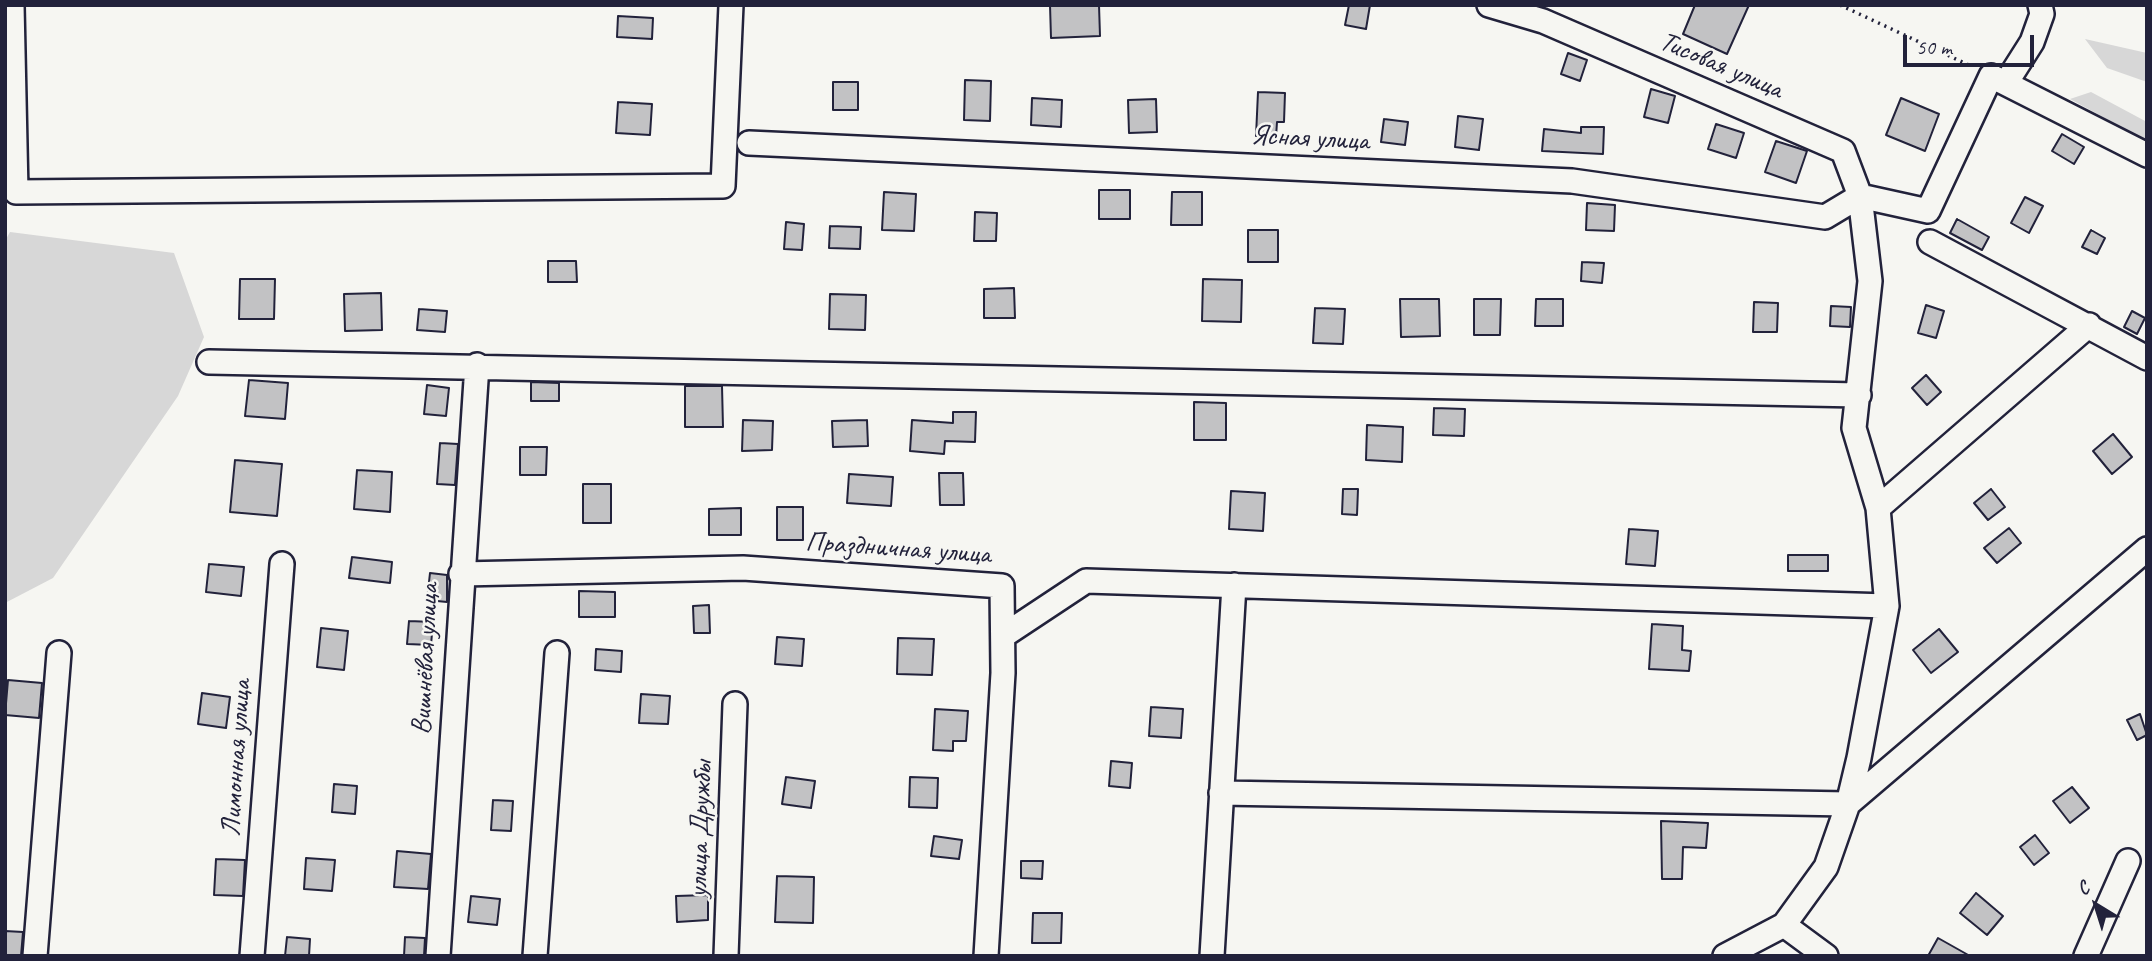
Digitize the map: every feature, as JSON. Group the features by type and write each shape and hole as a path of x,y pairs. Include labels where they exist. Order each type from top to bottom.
{"street":[{"path":"12,5 16,192 30,192 723,186 731,5"},
{"name":"Тисовая улица","path":"1489,5 1544,21 1843,151 1860,196 1870,281 1854,428 1878,508 1887,606 1848,803 1826,867 1784,925"},
{"path":"1860,196 1928,211 1999,80 2032,41 2042,14 2040,5"},
{"path":"1999,80 2147,155"},
{"name":"Ясная улица","path":"749,143 1572,181 1825,218 1860,196"},
{"path":"1930,242 2147,358"},
{"path":"1878,508 2089,325"},
{"path":"209,362 477,365 1859,395"},
{"name":"Вишнёвая улица","path":"438,956 461,573 477,365"},
{"path":"1222,793 1848,803 2147,549"},
{"name":"Лимонная улица","path":"252,956 282,564"},
{"name":"Праздничная улица","path":"461,573 743,568 1002,586 1003,636 986,956"},
{"path":"1003,636 1087,581 1887,606"},
{"path":"1212,956 1234,585"},
{"path":"35,956 59,653"},
{"path":"535,956 557,653"},
{"name":"улица Дружбы","path":"726,956 735,704"},
{"path":"2086,956 2128,861"},
{"path":"1725,956 1784,925 1826,956"}],"path":[{"path":"1840,5 1999,80"}],"shaded area":[{"path":"2085,39 2147,53 2147,82 2107,68"},
{"path":"2091,92 2147,122 2147,141 2070,99"},
{"path":"10,232 174,253 204,337 178,396 53,578 5,603 5,241"}],"building":[{"path":"1050,5 1099,5 1100,36 1051,38"},
{"path":"1349,5 1370,5 1366,29 1345,25"},
{"path":"1695,5 1749,5 1727,54 1683,34"},
{"path":"618,16 653,18 652,39 617,37"},
{"path":"1568,53 1587,60 1580,81 1561,74"},
{"path":"965,80 991,81 990,121 964,120"},
{"path":"833,82 858,82 858,110 833,110"},
{"path":"1651,89 1675,96 1668,123 1644,117"},
{"path":"1258,92 1285,93 1284,122 1277,122 1276,137 1256,136"},
{"path":"1032,98 1062,100 1061,127 1031,125"},
{"path":"1901,98 1939,114 1925,151 1886,135"},
{"path":"1156,99 1157,132 1129,133 1128,100"},
{"path":"618,102 652,104 650,135 616,133"},
{"path":"1458,116 1483,119 1479,150 1455,147"},
{"path":"1384,119 1408,122 1405,145 1381,142"},
{"path":"1716,124 1744,133 1736,158 1708,149"},
{"path":"1581,127 1604,127 1603,154 1542,151 1544,129 1581,133"},
{"path":"2062,134 2084,147 2074,164 2052,151"},
{"path":"1776,141 1807,151 1796,183 1765,172"},
{"path":"1099,190 1130,190 1130,219 1099,219"},
{"path":"884,192 916,194 914,231 882,230"},
{"path":"1172,192 1202,192 1202,225 1171,225"},
{"path":"2025,197 2043,206 2029,233 2011,223"},
{"path":"1587,203 1615,205 1614,231 1586,230"},
{"path":"975,212 997,213 996,241 974,241"},
{"path":"1957,219 1989,237 1982,250 1950,233"},
{"path":"786,222 804,224 802,250 784,249"},
{"path":"830,226 861,227 860,249 829,248"},
{"path":"1248,230 1278,230 1278,262 1248,262"},
{"path":"2091,230 2105,238 2097,254 2082,247"},
{"path":"548,261 576,261 577,282 548,282"},
{"path":"1582,262 1604,263 1602,283 1581,281"},
{"path":"240,279 275,279 274,319 239,319"},
{"path":"1203,279 1242,280 1241,322 1202,321"},
{"path":"1014,288 1015,318 984,318 984,289"},
{"path":"381,293 382,330 345,331 344,294"},
{"path":"830,294 866,295 865,330 829,329"},
{"path":"1400,299 1439,299 1440,336 1401,337"},
{"path":"1474,299 1501,299 1500,335 1474,335"},
{"path":"1536,299 1563,299 1563,326 1535,326"},
{"path":"1754,302 1778,303 1777,332 1753,332"},
{"path":"1926,305 1944,311 1936,338 1918,333"},
{"path":"1831,306 1851,307 1850,327 1830,326"},
{"path":"1315,308 1345,309 1343,344 1313,343"},
{"path":"419,309 447,311 445,332 417,330"},
{"path":"2132,311 2145,318 2137,334 2124,327"},
{"path":"1926,375 1941,392 1927,405 1912,388"},
{"path":"249,380 288,383 285,419 245,416"},
{"path":"531,382 559,383 559,401 531,401"},
{"path":"427,385 449,388 446,416 424,414"},
{"path":"685,386 722,386 723,427 685,427"},
{"path":"1194,402 1226,403 1226,440 1194,440"},
{"path":"1434,408 1465,409 1464,436 1433,435"},
{"path":"953,412 976,412 975,442 945,441 944,454 910,451 912,420 953,423"},
{"path":"743,420 773,421 772,450 742,451"},
{"path":"867,420 868,446 833,447 832,421"},
{"path":"1367,425 1403,427 1402,462 1366,460"},
{"path":"2113,434 2132,457 2112,474 2093,451"},
{"path":"440,443 458,444 455,485 437,484"},
{"path":"520,447 547,447 546,475 520,475"},
{"path":"235,460 282,464 277,516 230,512"},
{"path":"357,470 392,472 390,512 354,509"},
{"path":"939,473 963,473 964,505 940,505"},
{"path":"849,474 893,477 891,506 847,503"},
{"path":"583,484 611,484 611,523 583,523"},
{"path":"1343,489 1358,489 1357,515 1342,514"},
{"path":"1991,489 2005,507 1988,520 1974,503"},
{"path":"1231,491 1265,493 1263,531 1229,529"},
{"path":"777,507 803,507 803,540 777,540"},
{"path":"741,508 741,535 709,535 709,509"},
{"path":"2009,528 2021,543 1997,563 1984,548"},
{"path":"1629,529 1658,531 1655,566 1626,564"},
{"path":"1788,555 1828,555 1828,571 1788,571"},
{"path":"352,557 392,562 390,583 349,578"},
{"path":"209,564 244,567 241,596 206,592"},
{"path":"430,573 447,575 447,602 427,600"},
{"path":"579,591 615,592 615,617 579,617"},
{"path":"709,605 710,633 694,633 693,606"},
{"path":"409,621 433,622 431,645 407,644"},
{"path":"1652,624 1683,626 1682,650 1691,651 1689,671 1649,669"},
{"path":"321,628 348,631 344,670 317,667"},
{"path":"1939,629 1958,652 1931,673 1913,650"},
{"path":"777,637 804,639 802,666 775,664"},
{"path":"898,638 934,639 932,675 897,674"},
{"path":"596,649 622,651 621,672 595,670"},
{"path":"8,680 42,683 39,718 5,715"},
{"path":"202,693 230,697 226,728 198,724"},
{"path":"641,694 670,696 668,724 639,723"},
{"path":"1151,707 1183,709 1181,738 1149,736"},
{"path":"935,709 968,711 966,741 953,741 953,751 933,750"},
{"path":"2140,714 2147,735 2137,740 2127,720"},
{"path":"1111,761 1132,763 1130,788 1109,786"},
{"path":"786,777 815,781 811,808 782,804"},
{"path":"910,777 938,778 937,808 909,807"},
{"path":"334,784 357,786 355,814 332,812"},
{"path":"2072,787 2089,808 2070,823 2053,801"},
{"path":"493,800 513,801 511,831 491,830"},
{"path":"1661,821 1708,823 1706,848 1683,847 1682,879 1662,879"},
{"path":"2035,835 2049,853 2034,865 2020,847"},
{"path":"934,836 962,840 959,859 931,856"},
{"path":"397,851 431,854 428,889 394,887"},
{"path":"306,858 335,860 332,891 304,889"},
{"path":"216,859 245,860 243,896 214,895"},
{"path":"1021,861 1043,861 1042,879 1021,878"},
{"path":"777,876 814,877 813,923 775,922"},
{"path":"1976,893 2003,916 1987,935 1960,913"},
{"path":"708,895 708,920 677,922 676,896"},
{"path":"471,896 500,899 497,925 468,922"},
{"path":"1033,913 1062,913 1061,943 1032,943"},
{"path":"5,931 23,932 21,956 5,956"},
{"path":"287,937 310,939 309,956 285,956"},
{"path":"405,937 425,938 424,956 404,956"},
{"path":"1938,938 1970,956 1928,956"}]}
